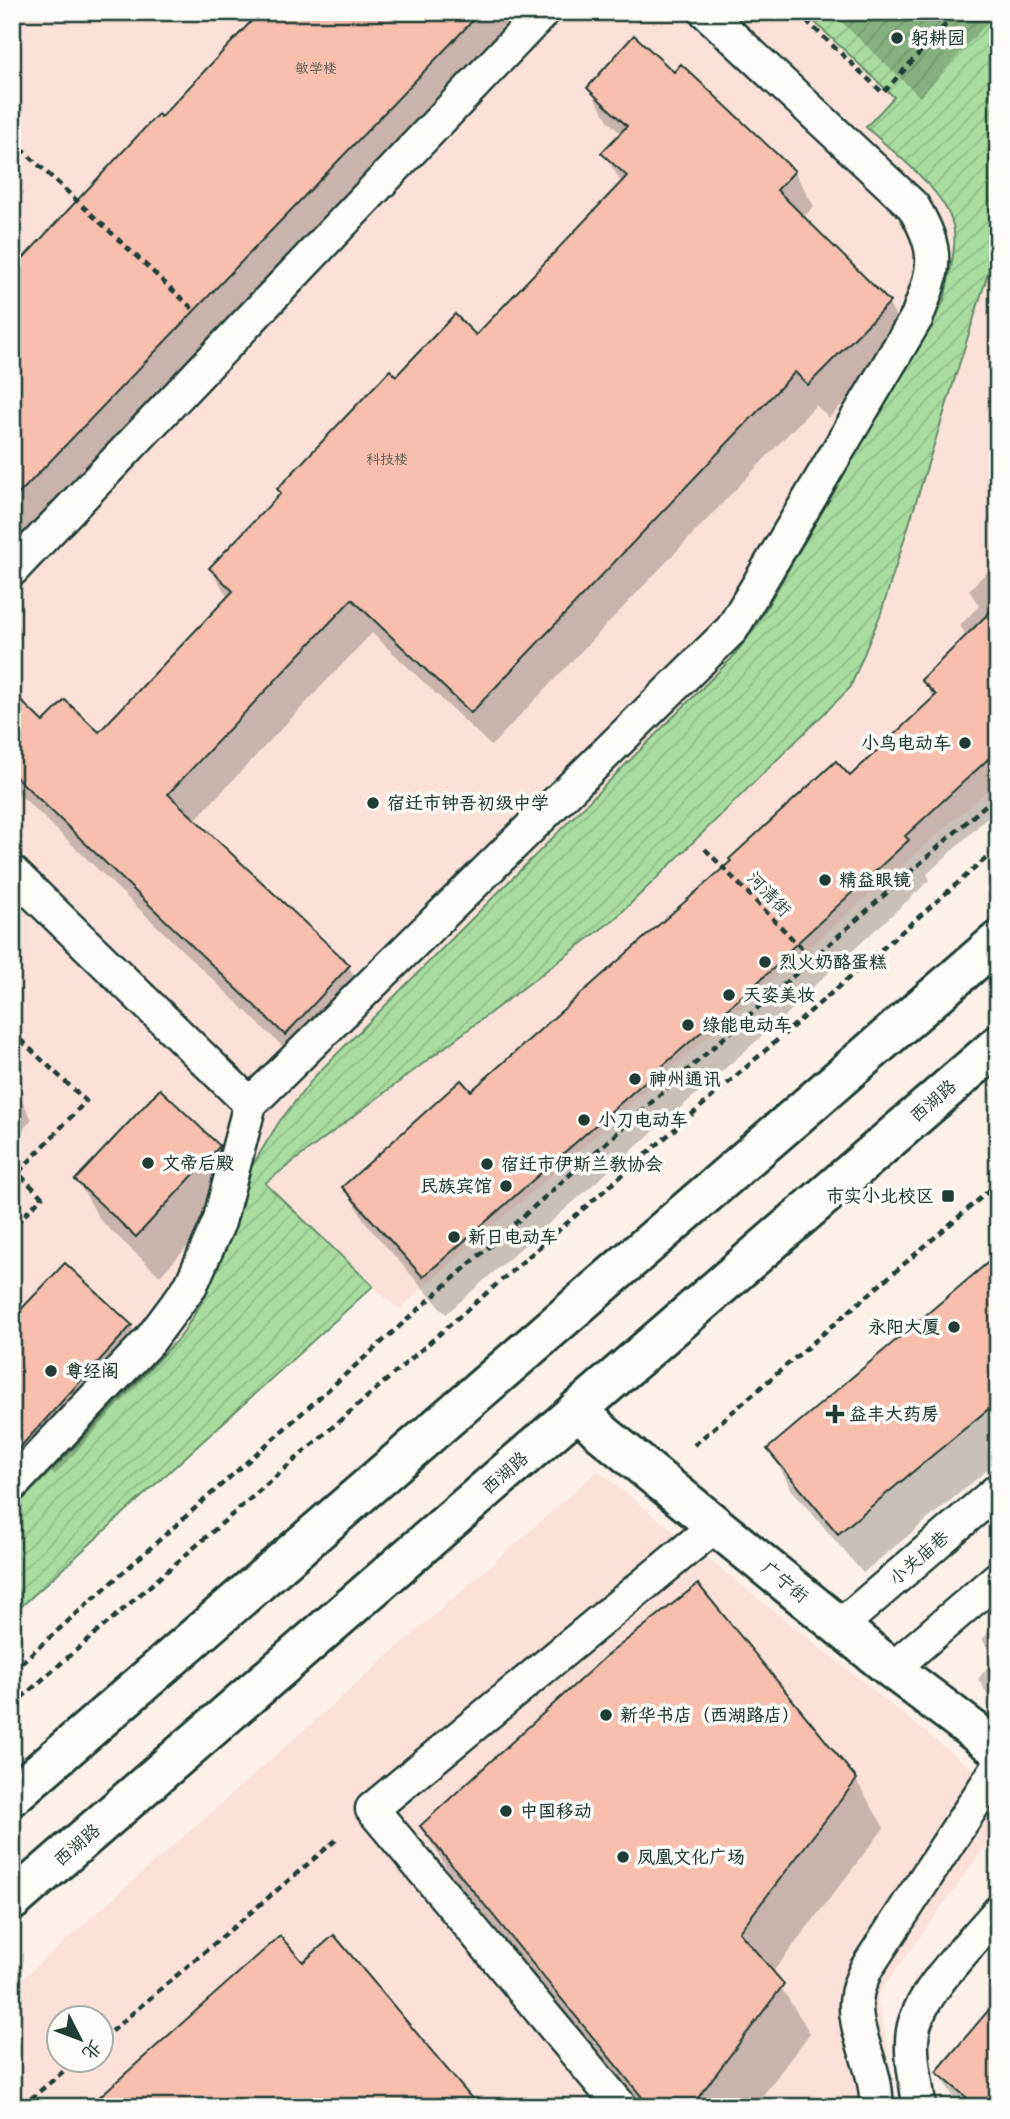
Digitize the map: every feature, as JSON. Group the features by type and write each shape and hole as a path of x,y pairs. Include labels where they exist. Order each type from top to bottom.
{"main road":[{"path":"16,1787 998,941"},
{"name":"西湖路","path":"12,1901 998,1045"},
{"name":"广宁街","path":"578,1409 715,1526 892,1669 998,1749"}],"lane":[{"path":"12,570 543,12"},
{"path":"12,1485 150,1340 191,1285 219,1222 250,1104 732,629 917,317 934,273 932,244 913,206 706,12"},
{"path":"12,872 250,1104"},
{"name":"小关庙巷","path":"840,1626 998,1490"},
{"path":"621,2107 372,1809 715,1526"},
{"path":"892,1669 998,1578"},
{"path":"876,2107 877,2093 858,2018 856,1996 866,1969 998,1767"},
{"path":"919,2107 913,2067 913,2029 929,1996 998,1912"}],"path":[{"path":"797,12 883,93 957,12"},
{"path":"12,140 228,342"},
{"path":"12,1671 998,794"},
{"path":"12,1706 998,848"},
{"name":"河清街","path":"705,849 812,959"},
{"path":"12,1031 86,1101 18,1173 42,1197 12,1228"},
{"path":"656,1477 998,1183"},
{"path":"116,2027 372,1809"},
{"path":"21,2107 60,2074"}],"shaded area":[{"name":"宿迁市钟吾初级中学","path":"12,12 998,12 998,781 399,1309 373,1287 12,1615"},
{"path":"598,1471 998,1790 998,1829 877,1996 898,2107 12,2107 12,1988"}],"green space":[{"path":"804,12 998,12 998,256 988,273 881,613 850,688 617,917 265,1183 373,1286 12,1615 12,1511 181,1336 203,1300 249,1171 279,1122 316,1075 731,659 753,631 944,301 954,243 953,225 947,211 928,184 866,127 894,97"}],"building":[{"path":"260,12 481,12 12,501 12,270 158,114 161,117"},
{"path":"634,35 674,72 681,64 795,171 777,190 890,302 808,385 795,372 471,713 352,599 168,794 350,965 285,1035 12,773 12,692 43,722 65,700 99,732 233,591 209,568 281,493 277,489 390,370 396,376 455,314 476,335 627,176 601,153 627,126 587,88"},
{"path":"998,604 998,750 905,836 909,840 781,958 783,960 423,1277 342,1187 461,1080 471,1091 731,861 729,859 836,761 850,776 936,695 921,680"},
{"name":"文帝后殿","path":"160,1089 220,1146 136,1237 75,1180"},
{"name":"永阳大厦","path":"998,1254 998,1401 838,1534 767,1449"},
{"name":"尊经阁","path":"65,1263 132,1325 12,1456 12,1319"},
{"path":"698,1584 857,1779 739,1932 784,1984 691,2107 650,2107 420,1826 605,1657"},
{"path":"334,1935 479,2107 88,2107 280,1936 303,1962"},
{"path":"998,1999 998,2107 978,2107 936,2072"}],"place":[{"name":"躬耕园","path":"897,38"},
{"name":"小鸟电动车","path":"965,743"},
{"name":"宿迁市钟吾初级中学","path":"373,803"},
{"name":"精益眼镜","path":"825,880"},
{"name":"烈火奶酪蛋糕","path":"765,962"},
{"name":"天姿美妆","path":"729,995"},
{"name":"绿能电动车","path":"688,1025"},
{"name":"神州通讯","path":"635,1079"},
{"name":"小刀电动车","path":"584,1120"},
{"name":"文帝后殿","path":"148,1163"},
{"name":"宿迁市伊斯兰教协会","path":"487,1164"},
{"name":"民族宾馆","path":"506,1186"},
{"name":"市实小北校区","path":"948,1196"},
{"name":"新日电动车","path":"454,1237"},
{"name":"永阳大厦","path":"954,1327"},
{"name":"尊经阁","path":"51,1371"},
{"name":"益丰大药房","path":"835,1414"},
{"name":"新华书店（西湖路店）","path":"606,1715"},
{"name":"中国移动","path":"506,1811"},
{"name":"凤凰文化广场","path":"623,1857"}]}
